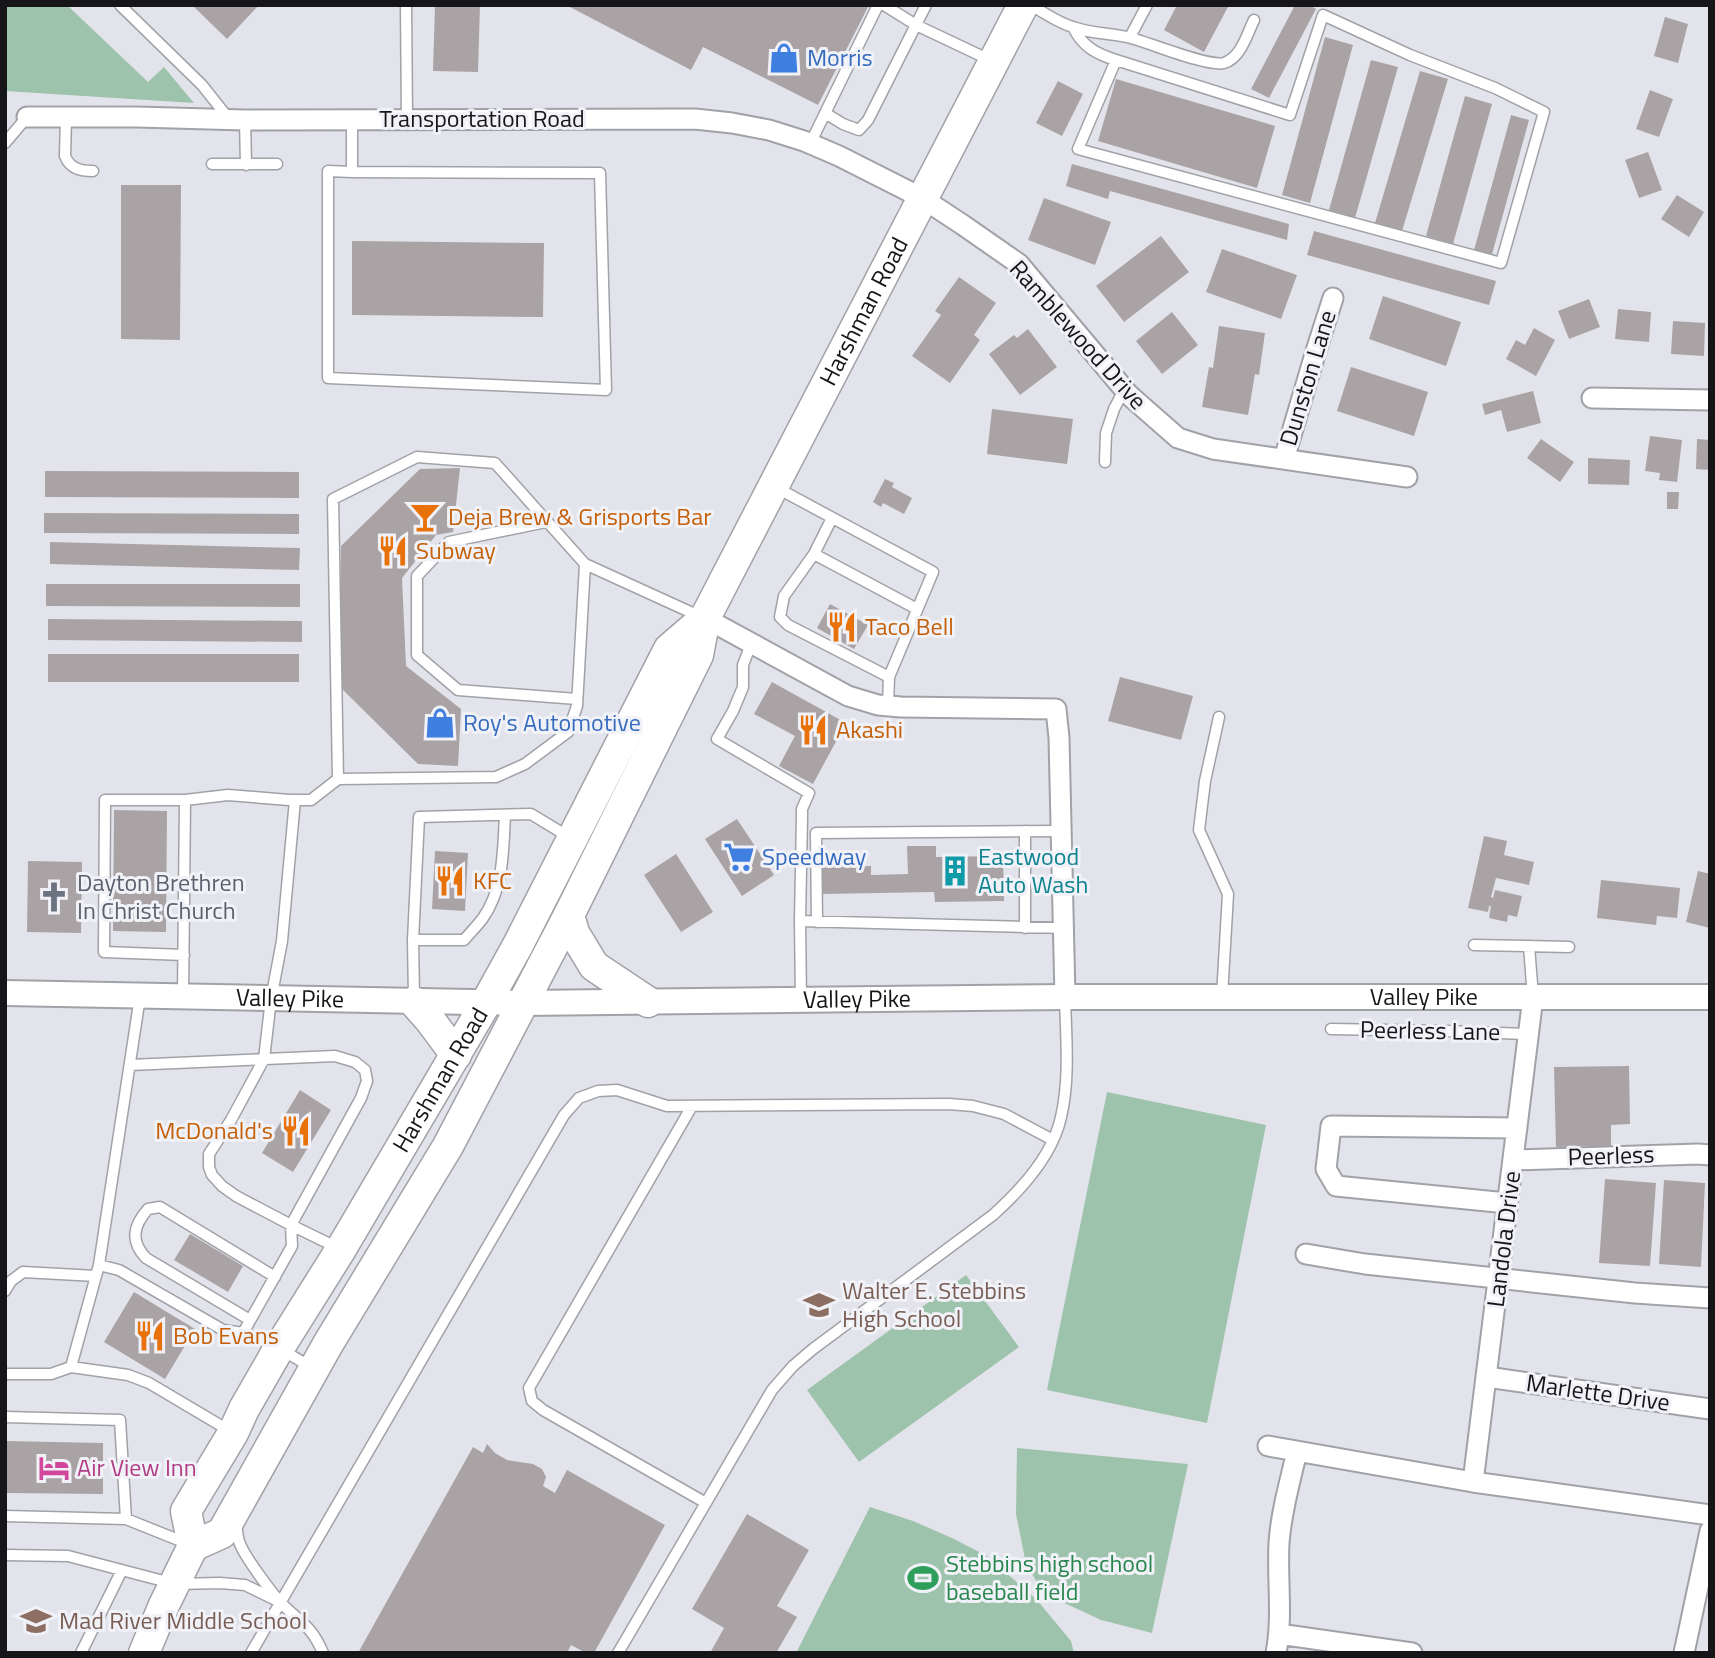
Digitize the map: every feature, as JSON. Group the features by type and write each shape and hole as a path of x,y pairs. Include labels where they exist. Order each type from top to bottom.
{"main road":[{"name":"Harshman Road","path":"705,618 669,649 487,1001 341,1250 279,1348 233,1433 186,1511 193,1546 222,1533 328,1344 448,1146 569,915 698,655 705,618 1023,5"},
{"path":"569,915 574,933 594,966 648,1002"},
{"path":"414,1002 456,1055"},
{"path":"144,1653 193,1546"}],"street":[{"name":"Transportation Road","path":"27,117 237,120 695,119 769,130 810,144 922,198"},
{"name":"Ramblewood Drive","path":"922,198 1019,264 1124,390 1178,438 1213,449 1408,477"},
{"name":"Dunston Lane","path":"1284,459 1333,298"},
{"path":"1592,398 1710,400"},
{"path":"705,618 848,696 878,705 901,708 1056,709 1065,997"},
{"name":"Valley Pike","path":"5,993 523,1003 1065,997 1710,997"},
{"name":"Landola Drive","path":"1473,1482 1533,997"},
{"path":"1507,1203 1336,1186 1326,1169 1331,1126 1517,1128"},
{"name":"Peerless","path":"1513,1160 1710,1155"},
{"path":"1306,1254 1364,1264 1635,1293 1710,1298"},
{"name":"Marlette Drive","path":"1487,1377 1710,1409"},
{"path":"1268,1446 1473,1482 1710,1516"},
{"path":"1297,1451 1282,1513 1277,1644 1412,1653"},
{"path":"1684,1653 1710,1531"}],"lane":[{"path":"120,5 237,120 246,165"},
{"path":"406,5 407,119"},
{"path":"810,144 878,5"},
{"path":"884,5 916,25 993,62"},
{"path":"825,113 859,130 868,120 926,5"},
{"path":"1030,5 1073,27 1130,37 1179,54 1217,63 1224,63 1239,52 1254,20"},
{"path":"1130,37 1147,5"},
{"path":"1073,27 1079,41 1102,56 1116,60 1290,115 1323,15 1410,55 1495,88 1544,112 1501,263 1078,149 1116,60"},
{"path":"5,143 27,117"},
{"path":"66,117 67,162 82,171 93,171"},
{"path":"352,119 352,172"},
{"path":"212,164 277,164"},
{"path":"328,171 352,172 600,173 606,390 328,378 328,171"},
{"path":"1105,462 1106,433 1124,390"},
{"path":"338,779 333,499 417,457 495,463 584,564 705,618"},
{"path":"773,486 933,572 889,677 888,706"},
{"path":"832,518 814,554 784,596 780,617 788,625 889,677"},
{"path":"546,522 449,542 417,576 417,655 458,690 577,699"},
{"path":"814,554 917,610"},
{"path":"184,955 104,952 105,800 185,800 228,795 311,800 338,779 496,778 525,764 568,732 577,699 584,564"},
{"path":"751,644 743,665 743,687 717,739 809,793 802,809 801,1000"},
{"path":"1219,717 1205,781 1199,830 1228,894 1222,997"},
{"path":"183,997 185,800"},
{"path":"295,800 282,941 271,999 264,1059 209,1154 209,1167 222,1186 236,1196 341,1250"},
{"path":"414,1002 413,940 419,817 531,814 572,839"},
{"path":"413,940 464,940 484,917 498,886 505,815"},
{"path":"1025,831 1025,928"},
{"path":"817,922 816,833 1061,831"},
{"path":"800,921 1064,928"},
{"path":"1474,945 1569,947"},
{"path":"1529,946 1533,997"},
{"path":"71,1367 99,1265 140,996"},
{"path":"618,1653 772,1390 793,1366 813,1349 1004,1206 1032,1174 1054,1140 1061,1120 1065,1094 1065,997"},
{"name":"Peerless Lane","path":"1331,1030 1529,1034"},
{"path":"130,1065 335,1056 355,1062 365,1070 367,1082 361,1098 291,1225 292,1246 243,1333"},
{"path":"251,1653 564,1115 579,1098 598,1091 617,1090 667,1106 973,1106 1004,1114 1054,1140"},
{"path":"692,1106 529,1388 531,1401 543,1410 706,1503"},
{"path":"250,1320 146,1258 136,1243 138,1222 148,1209 160,1207 275,1277"},
{"path":"99,1265 119,1270 223,1330 260,1338 315,1370"},
{"path":"5,1291 11,1281 23,1272 96,1276"},
{"path":"5,1374 51,1374 71,1367 128,1375 149,1383 233,1433"},
{"path":"5,1417 120,1420 126,1519"},
{"path":"235,1511 240,1543 280,1602"},
{"path":"5,1516 126,1519 193,1546"},
{"path":"5,1555 68,1556 175,1584 245,1585 280,1602 303,1621 317,1639 323,1653"},
{"path":"80,1653 122,1570"}],"green space":[{"path":"5,5 67,5 148,82 164,67 194,103 5,91"},
{"path":"1107,1092 1266,1125 1207,1423 1047,1390"},
{"path":"966,1275 1019,1347 859,1462 807,1390"},
{"path":"1017,1448 1188,1464 1152,1633 1101,1620 1060,1601 1038,1584 1026,1564 1016,1514"},
{"name":"Stebbins high school baseball field","path":"870,1507 913,1521 987,1556 1037,1600 1071,1641 1074,1653 796,1653"}],"building":[{"path":"192,5 259,5 227,39"},
{"path":"435,5 480,5 478,72 433,71"},
{"name":"Morris","path":"566,5 869,5 818,105 703,47 691,70"},
{"path":"1177,5 1229,5 1204,52 1164,30"},
{"path":"1295,5 1309,5 1316,9 1269,98 1251,89"},
{"path":"1665,17 1688,24 1678,63 1654,56"},
{"path":"1325,37 1353,45 1310,203 1282,195"},
{"path":"1371,60 1398,67 1355,218 1329,210"},
{"path":"1420,71 1448,79 1402,231 1375,223"},
{"path":"1116,79 1275,126 1257,188 1098,141"},
{"path":"1058,81 1083,94 1062,136 1036,123"},
{"path":"1650,90 1673,99 1659,137 1636,129"},
{"path":"1465,96 1492,104 1453,244 1426,236"},
{"path":"1511,115 1529,120 1491,258 1473,254"},
{"path":"1648,152 1662,190 1639,198 1625,160"},
{"path":"1072,164 1289,224 1287,240 1110,191 1108,199 1066,186"},
{"path":"121,185 181,185 180,340 121,339"},
{"path":"1677,195 1704,212 1689,237 1661,219"},
{"path":"1044,198 1111,222 1095,265 1028,240"},
{"path":"1314,231 1496,281 1489,305 1307,255"},
{"path":"1161,236 1189,272 1124,322 1096,286"},
{"path":"352,241 544,243 543,317 352,315"},
{"path":"1222,249 1297,275 1281,319 1206,292"},
{"path":"959,277 996,303 974,335 980,340 950,383 912,356 941,315 935,311"},
{"path":"1383,296 1461,322 1446,366 1369,339"},
{"path":"1589,299 1600,327 1569,339 1558,311"},
{"path":"1618,309 1651,312 1649,342 1615,339"},
{"path":"1172,312 1198,345 1162,374 1136,341"},
{"path":"1673,321 1705,323 1704,356 1671,354"},
{"path":"1219,326 1265,333 1259,375 1255,374 1248,415 1202,407 1209,367 1213,368"},
{"path":"1534,328 1555,340 1536,376 1506,359 1516,340 1525,345"},
{"path":"1028,329 1057,367 1020,395 989,354 1014,335 1017,338"},
{"path":"1351,367 1428,392 1414,436 1337,411"},
{"path":"1533,391 1541,423 1507,432 1501,410 1485,415 1482,404"},
{"path":"992,409 1073,419 1067,464 987,454"},
{"path":"1650,436 1682,440 1677,482 1659,480 1660,473 1645,471"},
{"path":"1541,439 1574,462 1560,482 1527,458"},
{"path":"1697,439 1710,440 1710,470 1696,469"},
{"path":"1588,458 1630,460 1629,485 1588,484"},
{"path":"460,468 453,532 436,535 402,578 406,666 461,709 458,766 418,764 341,688 341,546 420,469"},
{"path":"45,471 299,472 299,498 45,497"},
{"path":"885,479 894,483 892,487 912,498 904,514 883,503 881,507 873,502"},
{"path":"1667,492 1679,492 1678,509 1667,509"},
{"path":"44,513 299,514 299,534 44,533"},
{"path":"50,542 300,548 299,570 50,564"},
{"path":"46,584 300,584 300,607 46,606"},
{"name":"Taco Bell","path":"830,604 868,625 854,649 817,628"},
{"path":"48,619 302,621 302,642 48,640"},
{"path":"48,654 299,654 299,682 48,682"},
{"path":"1120,677 1193,696 1181,740 1108,721"},
{"name":"Akashi","path":"772,682 846,723 813,784 779,766 795,736 754,714"},
{"path":"114,810 167,811 166,932 113,931"},
{"name":"Speedway","path":"737,819 774,875 742,896 705,839"},
{"path":"1484,836 1507,841 1504,855 1534,862 1529,885 1496,878 1491,897 1493,898 1495,890 1522,896 1517,917 1508,915 1507,922 1489,918 1491,906 1488,912 1468,908"},
{"name":"Eastwood Auto Wash","path":"907,846 936,846 936,857 1003,856 1004,901 935,902 934,892 822,894 821,867 871,866 871,875 908,874"},
{"name":"KFC","path":"435,851 468,853 465,911 432,909"},
{"name":"Speedway","path":"676,854 713,912 681,932 644,875"},
{"name":"Dayton Brethren In Christ Church","path":"28,861 82,862 81,933 27,932"},
{"path":"1698,871 1710,874 1710,928 1686,922"},
{"path":"1601,880 1680,888 1677,918 1657,916 1656,925 1597,918"},
{"path":"1629,1066 1630,1124 1611,1125 1611,1146 1556,1147 1554,1067"},
{"name":"McDonald's","path":"300,1090 331,1110 293,1172 262,1153"},
{"path":"1605,1179 1656,1183 1650,1266 1599,1263"},
{"path":"1664,1180 1705,1183 1701,1267 1659,1264"},
{"path":"190,1234 243,1266 228,1292 174,1260"},
{"name":"Bob Evans","path":"134,1292 195,1329 165,1379 104,1342"},
{"name":"Air View Inn","path":"5,1441 103,1443 103,1494 5,1493"},
{"path":"487,1444 507,1460 533,1464 542,1469 546,1477 543,1486 555,1493 567,1470 665,1525 594,1653 586,1653 571,1645 567,1653 358,1653 473,1447 483,1453"},
{"path":"747,1514 809,1550 777,1606 797,1617 776,1653 710,1653 724,1628 692,1609"}],"place":[{"name":"Morris","path":"784,58"},
{"name":"Deja Brew & Grisports Bar","path":"425,517"},
{"name":"Subway","path":"393,551"},
{"name":"Taco Bell","path":"842,627"},
{"name":"Roy's Automotive","path":"440,723"},
{"name":"Akashi","path":"813,730"},
{"name":"Speedway","path":"739,857"},
{"name":"Eastwood Auto Wash","path":"955,871"},
{"name":"KFC","path":"450,881"},
{"name":"Dayton Brethren In Christ Church","path":"54,897"},
{"name":"McDonald's","path":"296,1131"},
{"name":"Walter E. Stebbins High School","path":"819,1305"},
{"name":"Bob Evans","path":"150,1336"},
{"name":"Air View Inn","path":"54,1468"},
{"name":"Stebbins high school baseball field","path":"923,1578"},
{"name":"Mad River Middle School","path":"36,1621"}]}
